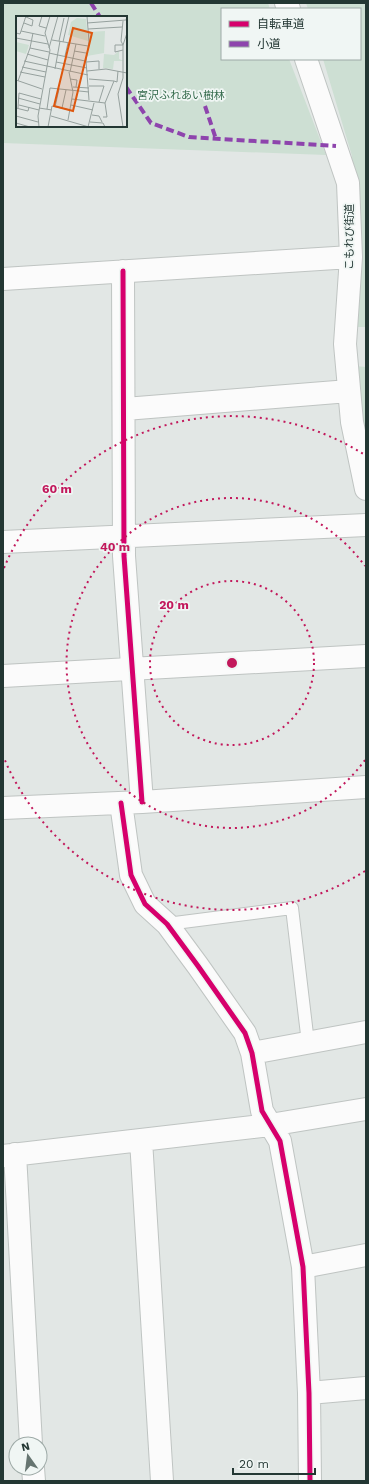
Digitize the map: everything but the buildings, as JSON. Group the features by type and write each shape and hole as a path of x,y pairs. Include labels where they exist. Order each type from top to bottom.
{"street":[{"name":"こもれび街道","path":"306,60 348,183 351,257 345,344 352,422 366,489"},
{"path":"3,279 351,257"},
{"path":"123,272 125,409 124,556 142,802"},
{"path":"125,409 349,391"},
{"path":"3,542 366,525"},
{"path":"3,676 366,656"},
{"path":"3,808 142,802 366,787"},
{"path":"121,803 131,876 145,904 167,924 245,1034 252,1053 262,1111 280,1141 303,1267 309,1393 310,1481"},
{"path":"252,1053 366,1032"},
{"path":"30,1436 9,1155 270,1125 366,1109"},
{"path":"141,1140 162,1481"},
{"path":"303,1267 366,1255"},
{"path":"309,1393 366,1388"}],"lane":[{"path":"167,924 292,908 308,1043"}],"green space":[{"name":"宮沢ふれあい樹林","path":"3,3 268,3 270,8 221,8 221,60 289,60 326,155 3,143"},
{"path":"306,3 366,3 366,327 353,327 356,291 352,156 323,60 361,60 361,8 308,8"},
{"path":"355,366 366,367 366,433 365,433"}],"marked path":[{"path":"91,3 99,16"},
{"path":"127,88 151,123 189,137 336,146"},
{"path":"205,106 216,139"}],"cycle path":[{"path":"123,271 124,556 142,802"},
{"path":"121,803 131,875 145,904 167,924 245,1033 252,1053 262,1111 280,1141 303,1267 309,1393 310,1481"}]}
